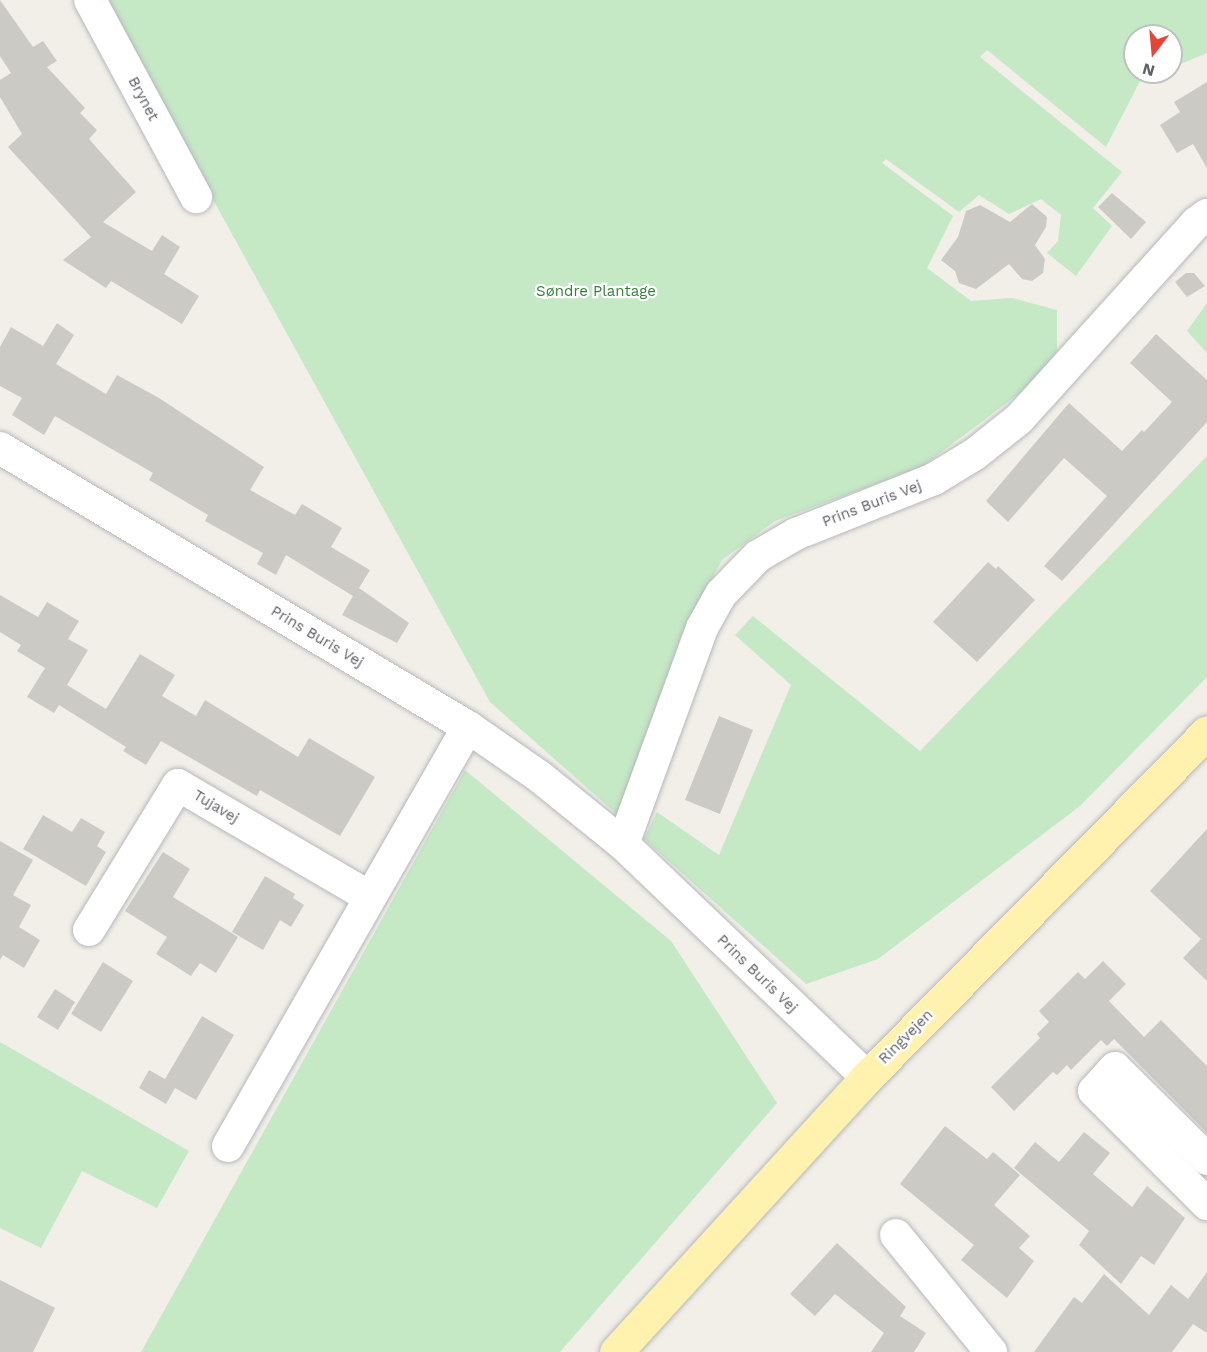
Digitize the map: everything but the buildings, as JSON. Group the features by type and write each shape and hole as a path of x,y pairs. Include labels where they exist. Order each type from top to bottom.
{"main road":[{"name":"Ringvejen","path":"616,1352 867,1077 1207,732"}],"street":[{"name":"Brynet","path":"90,0 196,197"},
{"name":"Prins Buris Vej","path":"623,844 702,628 721,594 758,556 796,534 934,479 975,454 1019,419 1196,223 1207,215"},
{"name":"Prins Buris Vej","path":"0,448 468,727 540,777 623,844 867,1077"},
{"path":"228,1146 468,727"},
{"name":"Tujavej","path":"89,930 178,784 370,897"},
{"path":"1207,1159 1115,1068 1094,1090 1207,1204"},
{"path":"896,1235 992,1352"}],"green space":[{"name":"Søndre Plantage","path":"103,0 1207,0 1207,53 1183,63 1183,24 1123,24 1123,84 1138,84 1106,147 987,50 980,57 1122,172 1093,208 1112,226 1076,276 1047,253 1058,241 1061,215 1041,199 1009,214 979,195 959,212 886,159 882,163 953,216 927,268 971,301 1012,298 1057,310 1057,351 1044,375 920,468 775,521 722,560 682,634 620,817 490,702"},
{"path":"1207,303 1207,353 1187,331"},
{"path":"1207,456 1207,677 1080,806 878,959 806,984 644,839 657,812 719,855 791,685 735,635 753,616 920,751"},
{"path":"465,770 671,941 777,1103 560,1352 141,1352"},
{"path":"0,1042 189,1151 157,1208 82,1171 41,1248 0,1228"}]}
